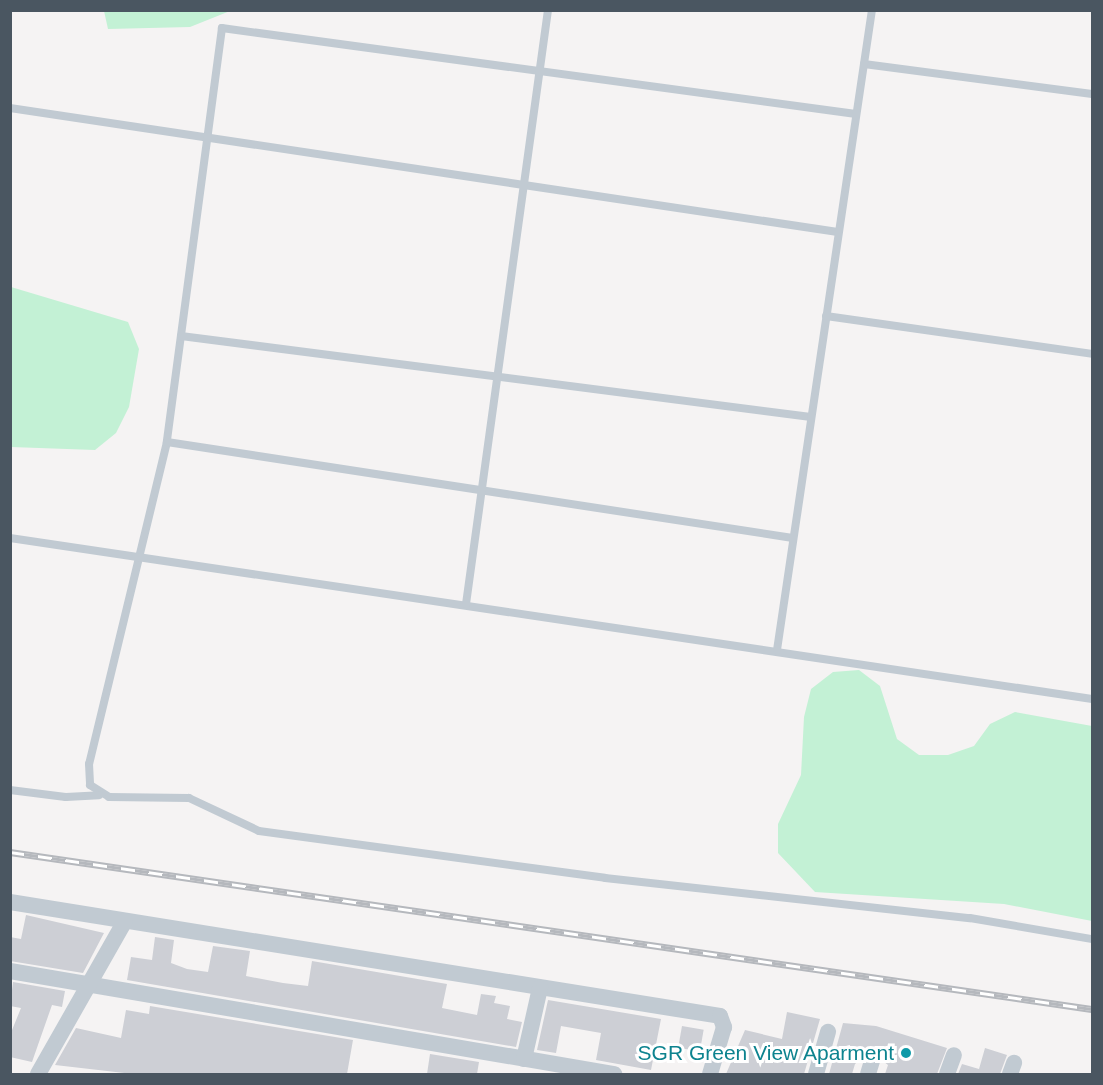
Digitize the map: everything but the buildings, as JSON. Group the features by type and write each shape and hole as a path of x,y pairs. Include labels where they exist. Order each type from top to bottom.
{"street":[{"path":"10,902 720,1016 724,1027 710,1074"},
{"path":"38,1074 125,921"},
{"path":"10,970 614,1074"},
{"path":"524,1059 540,987"},
{"path":"816,1074 828,1032"},
{"path":"946,1074 954,1055"}],"lane":[{"path":"465,604 499,375 548,10"},
{"path":"777,650 872,10"},
{"path":"99,795 90,785 89,764 141,558 167,442 222,28 540,69 856,114"},
{"path":"864,64 1092,94"},
{"path":"10,108 838,232"},
{"path":"826,316 1092,354"},
{"path":"181,336 499,375 811,417"},
{"path":"167,442 793,538"},
{"path":"10,537 777,650 1092,699"},
{"path":"10,790 66,797 99,795 189,798 260,831 605,878 970,918 1092,939"}],"green space":[{"path":"104,10 230,11 190,27 108,29"},
{"path":"11,287 128,322 139,349 129,407 116,433 95,450 11,447"},
{"path":"859,670 880,686 897,739 919,755 948,755 974,746 990,724 1015,712 1092,726 1092,921 1004,904 815,892 778,853 778,824 801,775 804,717 811,689 833,672"}],"railway":[{"path":"10,852 1092,1009"}],"place":[{"name":"SGR Green View Aparment","path":"906,1053"}]}
